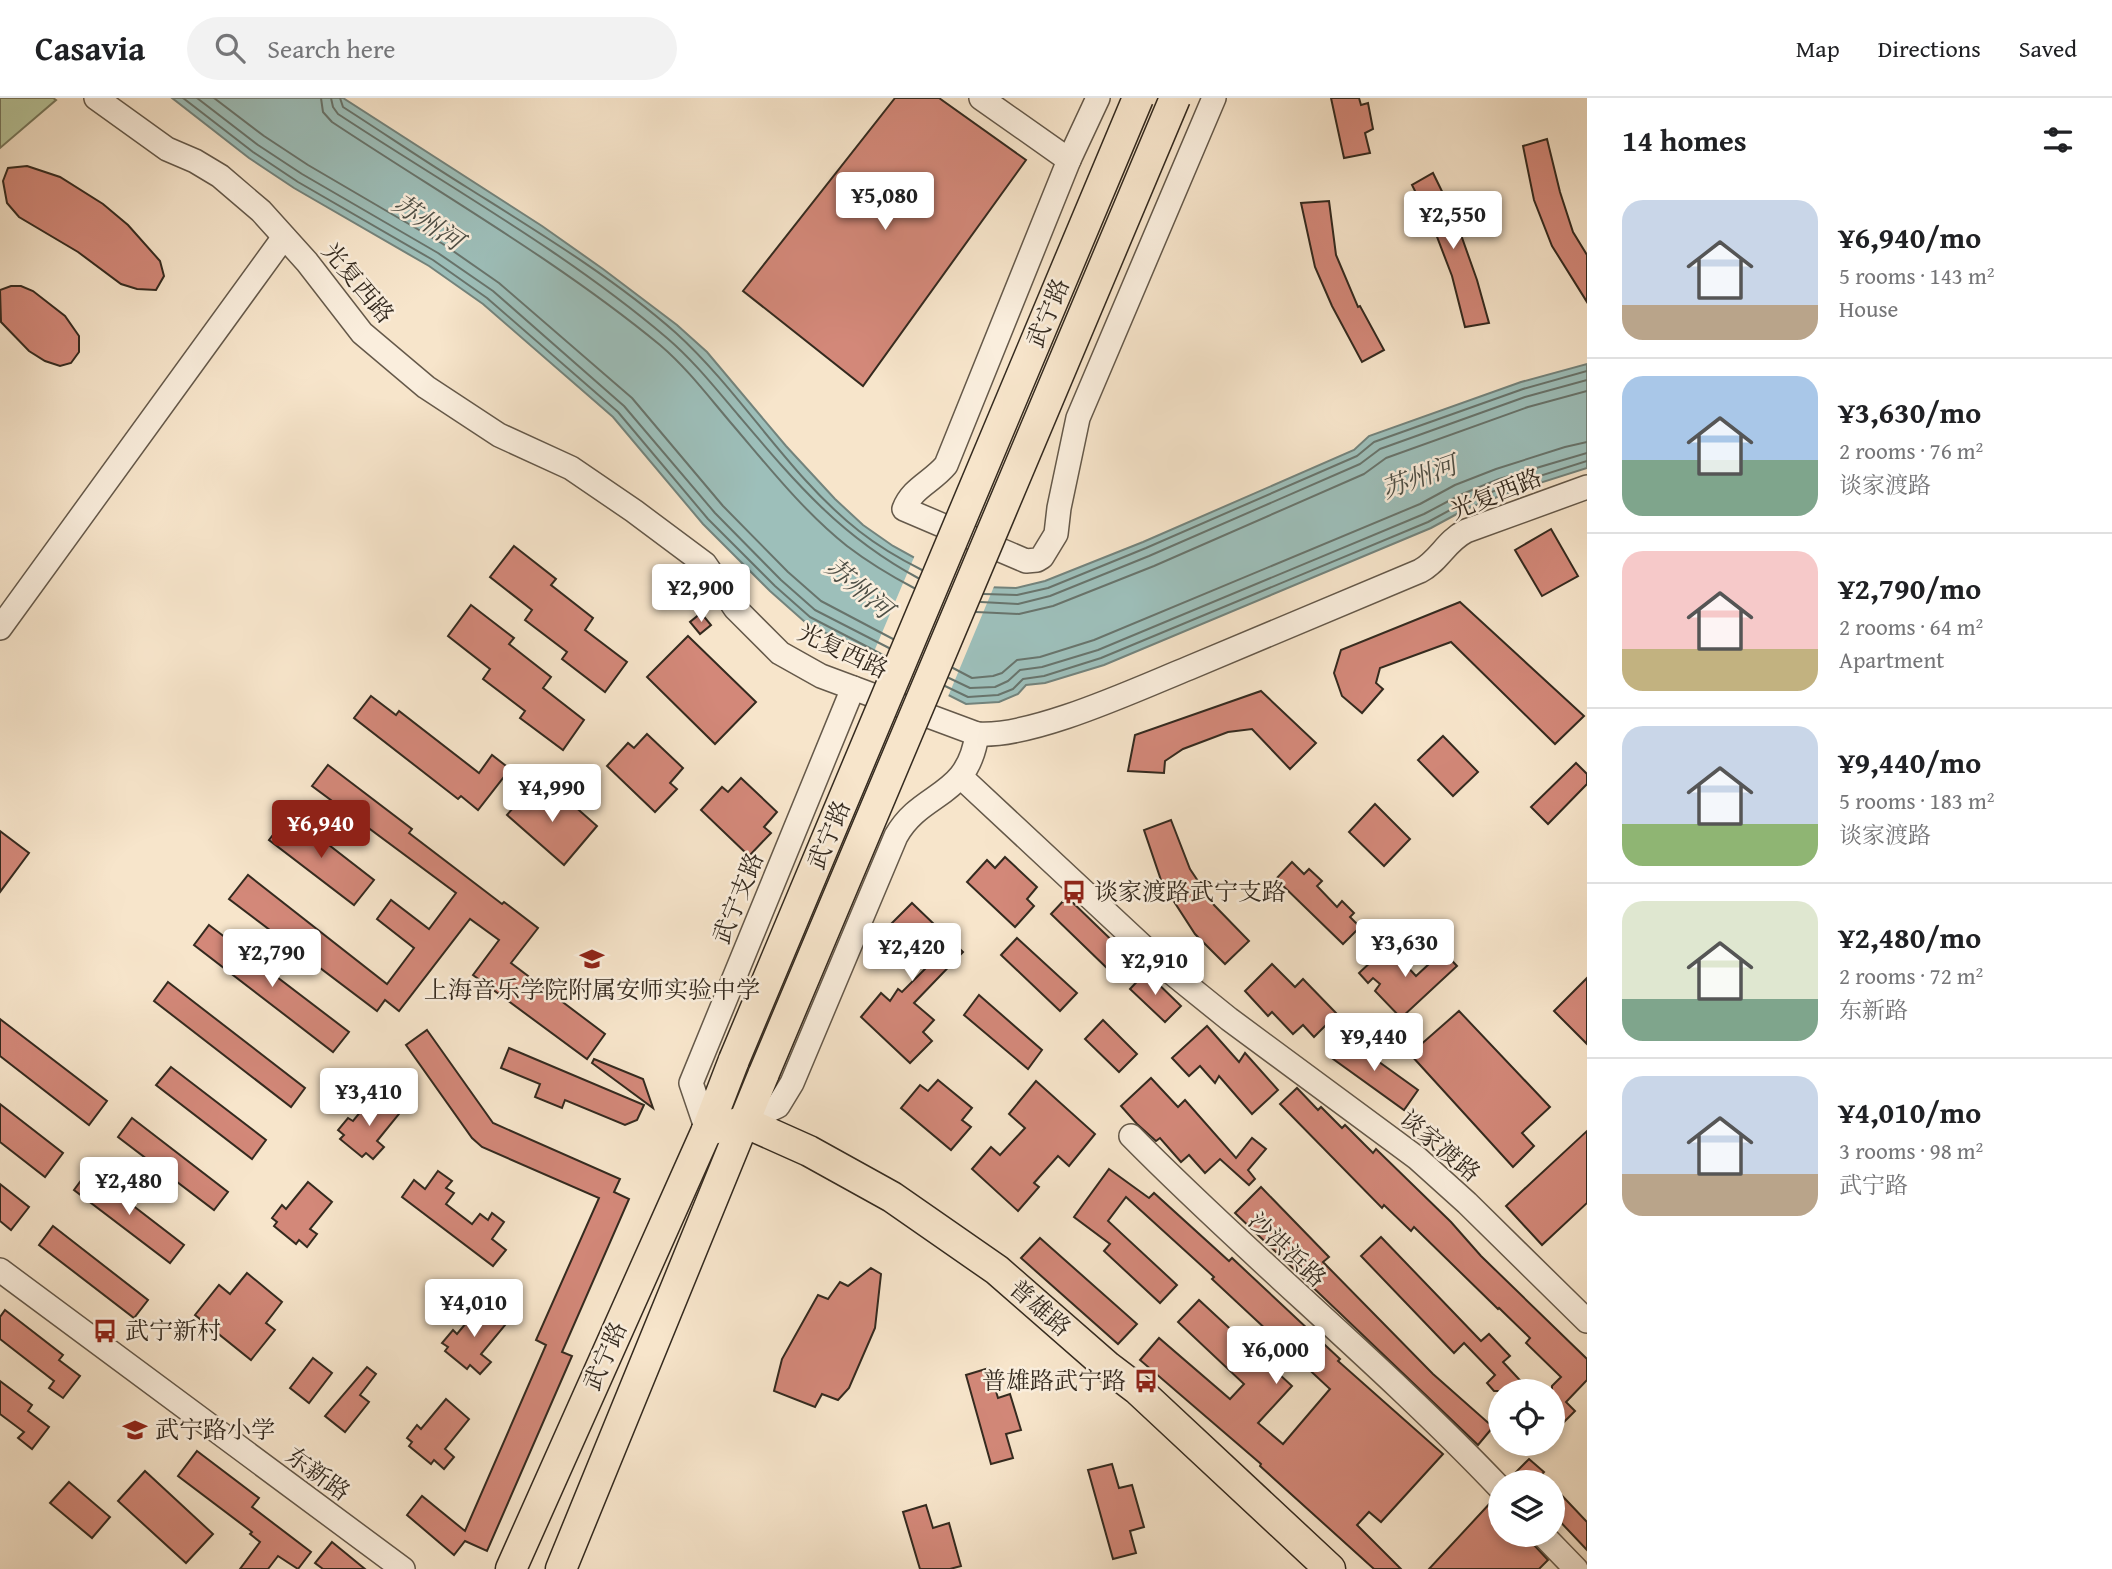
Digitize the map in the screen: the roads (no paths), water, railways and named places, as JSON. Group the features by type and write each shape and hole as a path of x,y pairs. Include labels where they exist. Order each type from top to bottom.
{"main road":[{"name":"武宁路","path":"510,1569 707,1130 1138,98"},
{"name":"武宁路","path":"561,1569 764,1073 1175,98"},
{"path":"707,1130 744,1122"},
{"name":"普雄路","path":"744,1122 809,1151 892,1197 997,1270 1101,1362 1137,1389 1330,1569"}],"street":[{"name":"光复西路","path":"96,98 167,149 220,176 261,211 307,262 362,333 426,387 499,435 571,468 705,564 735,608 780,653 821,676 977,734 992,735 1026,728 1142,687 1420,571 1436,559 1455,536 1466,531 1587,487"},
{"path":"981,98 1069,160"},
{"path":"1098,98 1069,160 946,464 939,474 911,494 904,509 1026,561 1042,557 1056,534 1078,418 1214,98"},
{"path":"0,628 284,237"},
{"name":"武宁支路","path":"707,1130 691,1083 853,688"},
{"path":"744,1122 778,1106 792,1083 900,829 907,820 961,777 970,764 977,734"},
{"name":"谈家渡路","path":"961,777 1132,938 1202,999 1417,1158 1467,1203 1587,1321"},
{"name":"沙洪浜路","path":"1130,1136 1488,1476"},
{"name":"东新路","path":"0,1270 403,1569"},
{"path":"1555,1547 1576,1569"}],"water":[{"name":"苏州河","path":"172,98 343,98 542,226 677,325 707,352 786,446 863,525 893,546 942,573 984,587 1016,588 1045,581 1143,542 1354,450 1369,436 1521,382 1587,364 1587,468 1466,509 1431,528 1104,665 1045,683 1026,685 1018,694 999,702 966,704 806,623 703,524 613,417 483,304 429,266 294,188 249,158"}],"place":[{"name":"谈家渡路武宁支路","path":"1074,892"},
{"name":"上海音乐学院附属安师实验中学","path":"592,959"},
{"name":"武宁新村","path":"105,1331"},
{"name":"普雄路武宁路","path":"1146,1381"},
{"name":"武宁路小学","path":"135,1430"}]}
